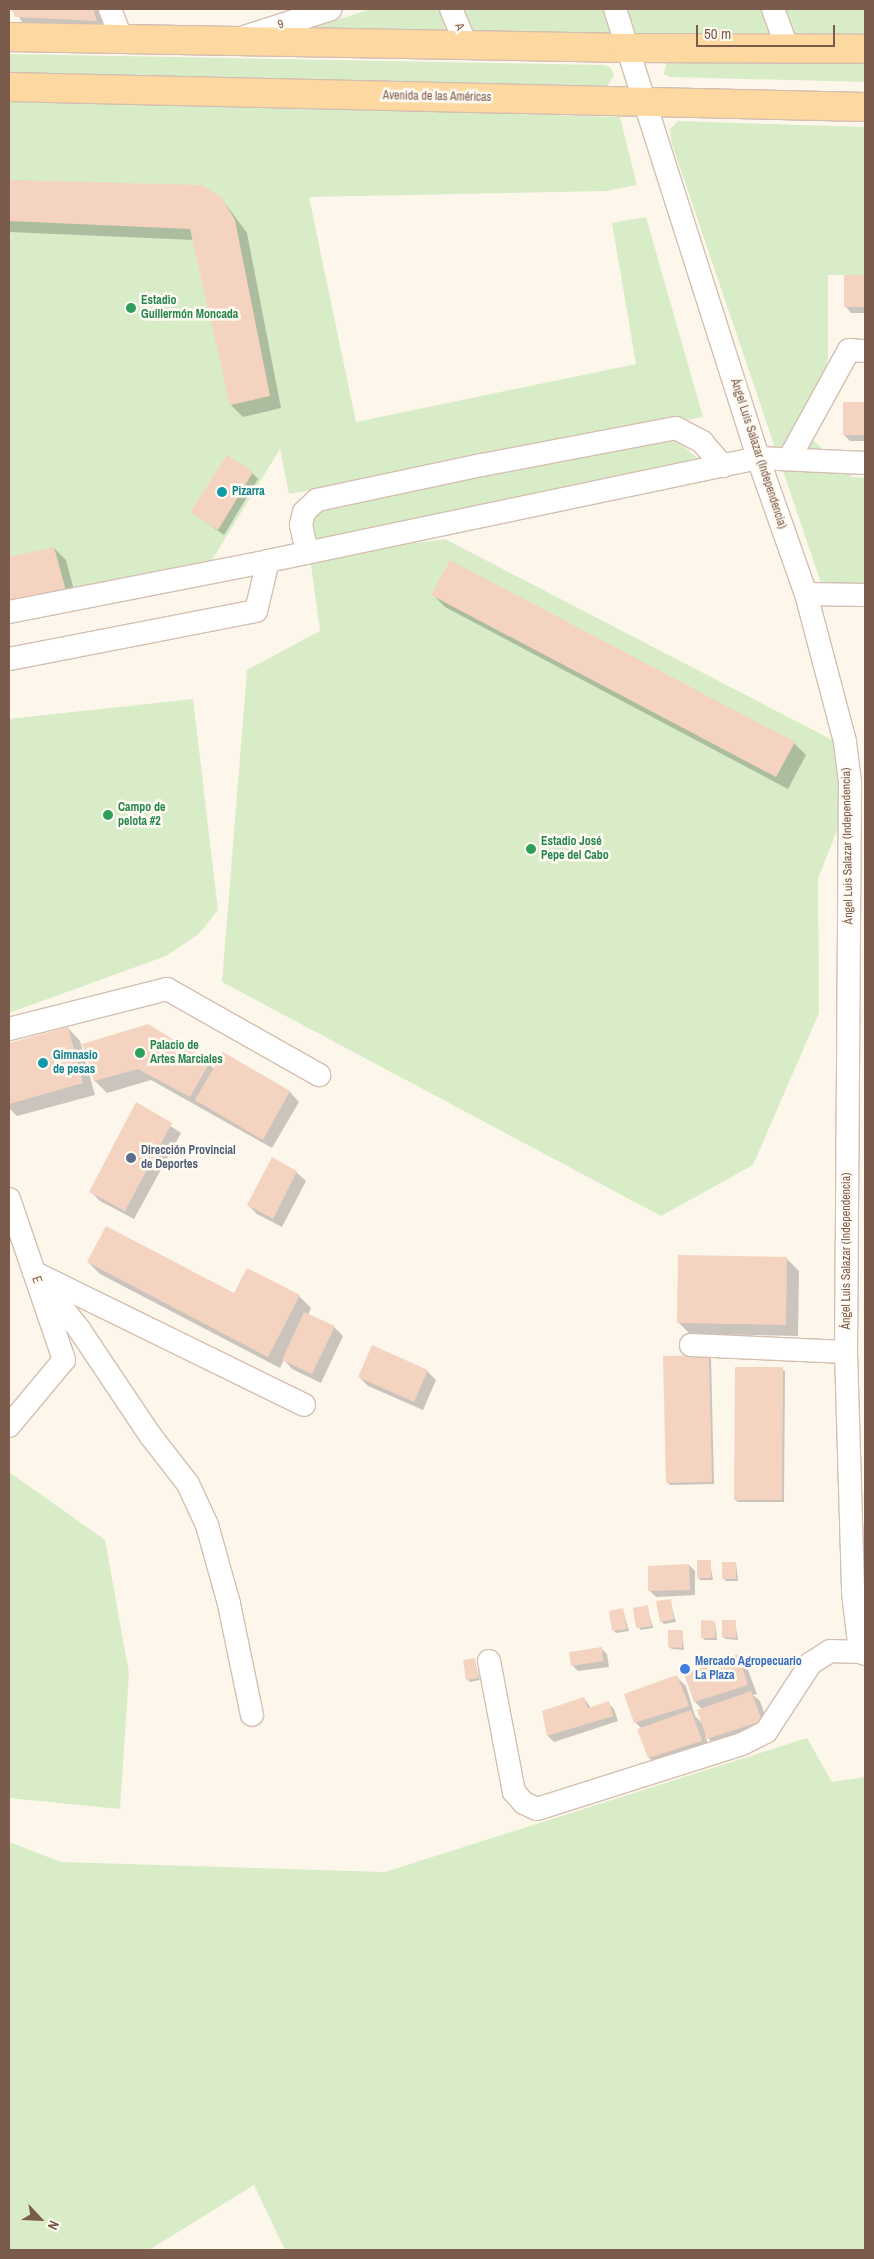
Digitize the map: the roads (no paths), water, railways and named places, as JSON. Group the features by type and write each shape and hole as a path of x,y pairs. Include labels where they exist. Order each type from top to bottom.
{"main road":[{"path":"9,37 121,38 232,42 281,26 466,45 865,49"},
{"name":"Avenida de las Américas","path":"9,88 865,106"}],"street":[{"path":"110,9 121,38"},
{"name":"9","path":"281,26 331,9"},
{"name":"A","path":"451,9 466,45"},
{"name":"Ángel Luis Salazar (Independencia)","path":"615,9 646,101 758,458 806,594 845,742 850,782 845,1593 863,1653"},
{"path":"773,9 786,47"},
{"path":"789,460 849,350 865,351"},
{"path":"307,553 301,525 304,512 317,500 472,467 676,428 702,442 724,466"},
{"path":"9,612 307,553 758,458 865,463"},
{"path":"9,659 256,611 268,561"},
{"path":"806,594 865,595"},
{"path":"850,782 865,840"},
{"path":"9,1029 168,989 319,1075"},
{"name":"E","path":"9,1199 64,1360 20,1402"},
{"path":"34,1272 304,1405"},
{"path":"34,1272 78,1329 150,1435 188,1484 208,1525 229,1604 252,1715"},
{"path":"691,1345 846,1352"},
{"path":"9,1426 20,1402"},
{"path":"490,1661 514,1792 524,1803 537,1809 742,1744 766,1732 811,1663 830,1651 863,1653"}],"place":[{"name":"Estadio Guillermón Moncada","path":"131,308"},
{"name":"Pizarra","path":"222,492"},
{"name":"Campo de pelota #2","path":"108,815"},
{"name":"Estadio José Pepe del Cabo","path":"531,849"},
{"name":"Palacio de Artes Marciales","path":"140,1053"},
{"name":"Gimnasio de pesas","path":"43,1063"},
{"name":"Dirección Provincial de Deportes","path":"131,1158"},
{"name":"Mercado Agropecuario La Plaza","path":"685,1669"}]}
